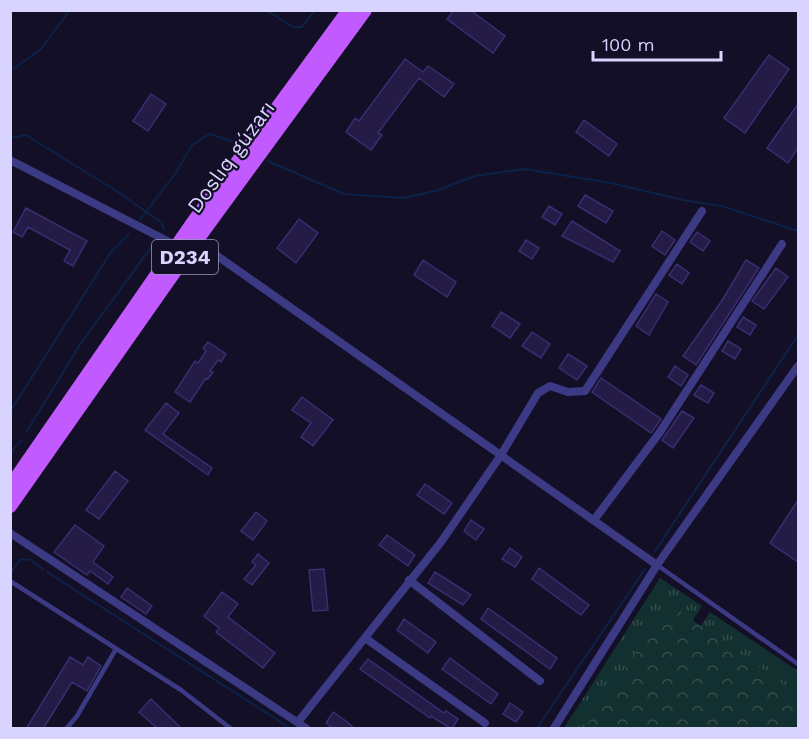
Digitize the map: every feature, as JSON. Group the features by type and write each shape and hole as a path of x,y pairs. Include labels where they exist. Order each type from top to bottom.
{"main road":[{"name":"Doslıq gúzarı","path":"10,487 177,246 350,10"},
{"name":"Doslıq gúzarı","path":"10,506 196,241 365,10"}],"street":[{"path":"10,160 177,246"},
{"path":"298,723 441,542 501,455 538,393 550,386 567,392 585,391 702,211"},
{"path":"196,241 657,565"},
{"path":"594,520 660,432 782,244"},
{"path":"554,729 657,565 798,366"},
{"path":"10,533 306,729"},
{"path":"409,580 540,681"},
{"path":"365,638 485,723"}],"lane":[{"path":"657,565 798,664"},
{"path":"10,581 181,690 230,729"},
{"path":"67,729 116,649"}],"green space":[{"path":"660,578 702,606 688,628 603,728 564,728"},
{"path":"668,603 798,694 798,728 585,728"},
{"path":"710,612 798,671 798,705 696,633"}],"building":[{"path":"454,10 470,10 505,36 493,53 447,19"},
{"path":"769,55 789,69 745,133 724,118"},
{"path":"405,59 423,72 428,66 454,84 444,97 419,78 378,133 382,135 371,150 346,132 355,118 359,121"},
{"path":"151,94 166,104 148,131 133,121"},
{"path":"798,104 798,148 788,163 767,148"},
{"path":"584,120 617,144 609,156 576,132"},
{"path":"585,195 613,211 606,223 578,206"},
{"path":"549,206 562,214 555,225 542,217"},
{"path":"26,208 87,241 73,266 64,261 70,250 28,227 22,237 13,232"},
{"path":"299,219 318,233 296,263 277,248"},
{"path":"572,221 620,251 613,262 562,236"},
{"path":"662,231 675,240 665,255 652,246"},
{"path":"697,232 710,241 703,251 690,242"},
{"path":"526,240 539,248 532,259 519,251"},
{"path":"423,260 456,282 447,297 414,275"},
{"path":"746,260 759,268 696,365 683,356 723,299"},
{"path":"677,264 689,273 682,284 669,275"},
{"path":"776,268 788,277 764,309 752,301"},
{"path":"656,294 668,302 649,335 636,326"},
{"path":"501,312 520,324 510,338 492,326"},
{"path":"743,317 756,325 750,335 737,327"},
{"path":"532,332 550,344 541,358 522,346"},
{"path":"728,341 741,349 735,359 722,351"},
{"path":"208,342 226,354 221,362 218,360 210,371 213,372 208,379 206,378 190,402 175,392 195,361 198,363 206,351 203,348"},
{"path":"568,354 587,366 577,380 559,368"},
{"path":"675,366 688,375 681,386 668,377"},
{"path":"601,378 661,419 651,433 592,392"},
{"path":"701,385 714,393 708,403 694,395"},
{"path":"302,397 333,420 313,446 301,437 311,423 292,410"},
{"path":"166,403 179,413 163,434 212,468 208,475 145,430"},
{"path":"682,411 694,418 673,448 662,440"},
{"path":"115,471 128,481 99,519 86,510"},
{"path":"425,484 452,503 444,514 417,495"},
{"path":"798,500 798,562 770,543"},
{"path":"256,512 267,521 253,540 241,531"},
{"path":"471,520 484,529 476,540 464,531"},
{"path":"75,525 104,546 93,562 113,577 108,584 90,571 87,575 54,552"},
{"path":"387,535 415,555 408,566 379,545"},
{"path":"510,548 522,557 515,567 502,559"},
{"path":"258,554 269,563 252,585 244,579 256,565 252,562"},
{"path":"539,568 589,605 581,615 532,579"},
{"path":"324,569 328,610 313,611 309,570"},
{"path":"435,572 471,595 463,605 428,583"},
{"path":"127,588 152,606 146,614 121,597"},
{"path":"222,592 238,604 228,617 275,653 263,668 216,632 219,628 204,616"},
{"path":"488,608 557,658 550,669 481,619"},
{"path":"404,619 436,642 428,653 397,630"},
{"path":"70,657 83,665 88,657 101,666 87,691 72,682 43,729 26,729"},
{"path":"450,658 498,694 491,704 442,669"},
{"path":"368,659 444,713 446,711 458,719 452,729 431,716 430,718 360,669"},
{"path":"151,699 182,729 158,729 139,712"},
{"path":"510,703 523,712 516,722 503,714"},
{"path":"333,712 355,729 334,729 326,723"}],"waterway":[{"path":"10,71 40,50 70,10"},
{"path":"266,10 293,27 302,27 315,10"},
{"path":"140,220 177,171 192,145 210,134 233,142"},
{"path":"10,138 26,135 118,192 162,223 164,230"},
{"path":"268,161 344,194 404,198 435,191 475,176 525,169 611,183 683,200 722,206 798,231"},
{"path":"10,412 111,252 129,234"},
{"path":"27,431 81,343 158,238"},
{"path":"655,551 798,335"},
{"path":"10,454 21,440"},
{"path":"11,572 21,559 31,560 43,569"},
{"path":"537,728 645,569"},
{"path":"47,572 290,728"}]}
